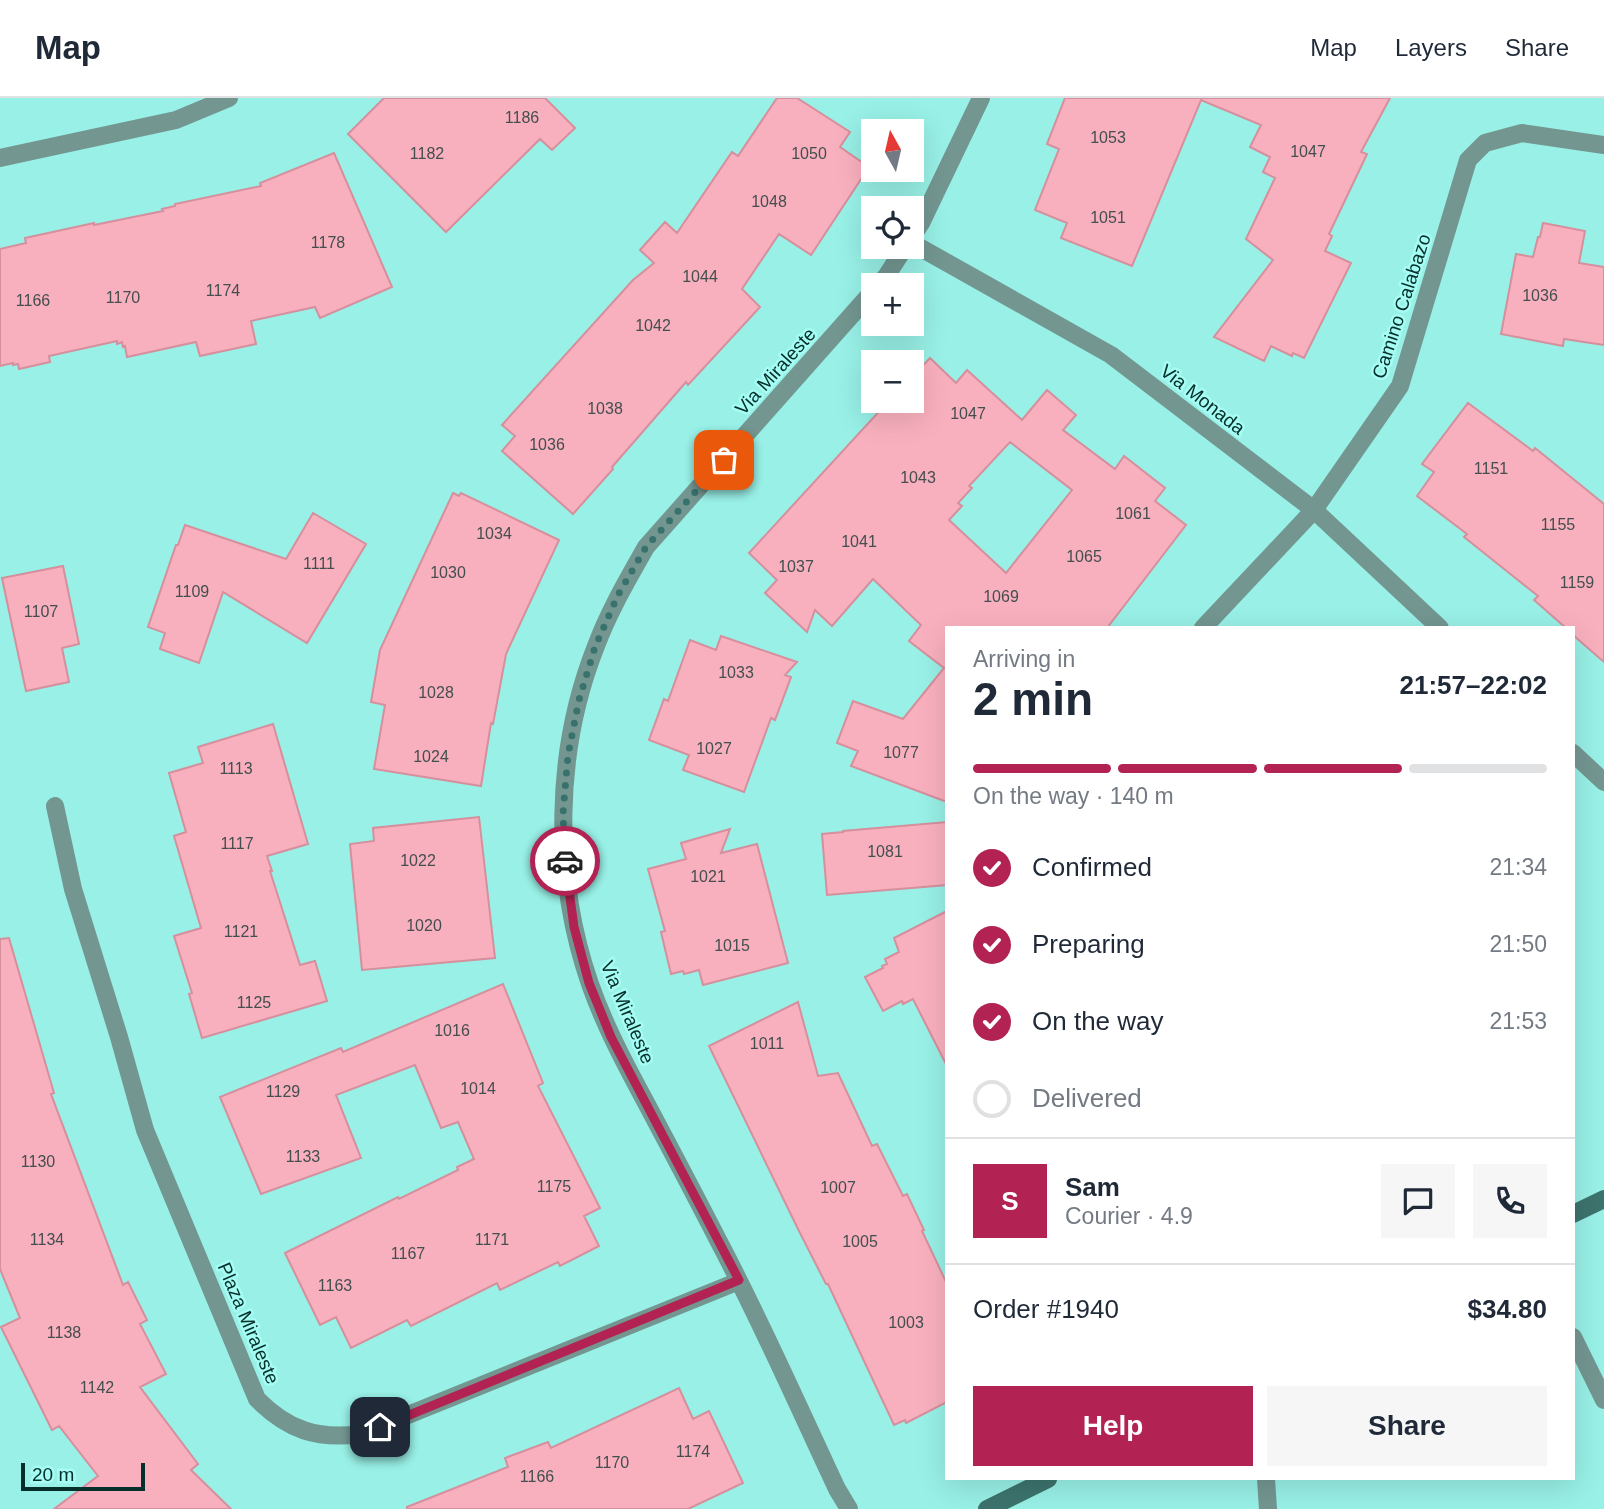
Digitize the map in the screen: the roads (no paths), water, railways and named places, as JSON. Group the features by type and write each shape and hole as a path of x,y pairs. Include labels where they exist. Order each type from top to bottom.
{"street":[{"path":"0,158 176,120 229,98"},
{"path":"924,217 981,98"},
{"name":"Camino Calabazo","path":"1205,626 1314,510 1400,386 1468,159 1485,143 1522,133 1604,145"},
{"name":"Via Monada","path":"924,250 1111,355 1314,510 1438,626"},
{"name":"Via Miraleste","path":"849,1509 837,1489 739,1280 611,1037 589,983 574,927 565,870 563,813 568,755 579,700 595,647 618,595 646,547 861,305"},
{"path":"1575,755 1604,782"},
{"name":"Plaza Miraleste","path":"55,806 73,889 145,1130 257,1399 278,1418 303,1431 321,1435 341,1437 360,1434 739,1280"},
{"path":"1575,1213 1604,1199"},
{"path":"1575,1341 1604,1400"},
{"path":"987,1509 1046,1480"},
{"path":"1266,1480 1268,1509"}]}
